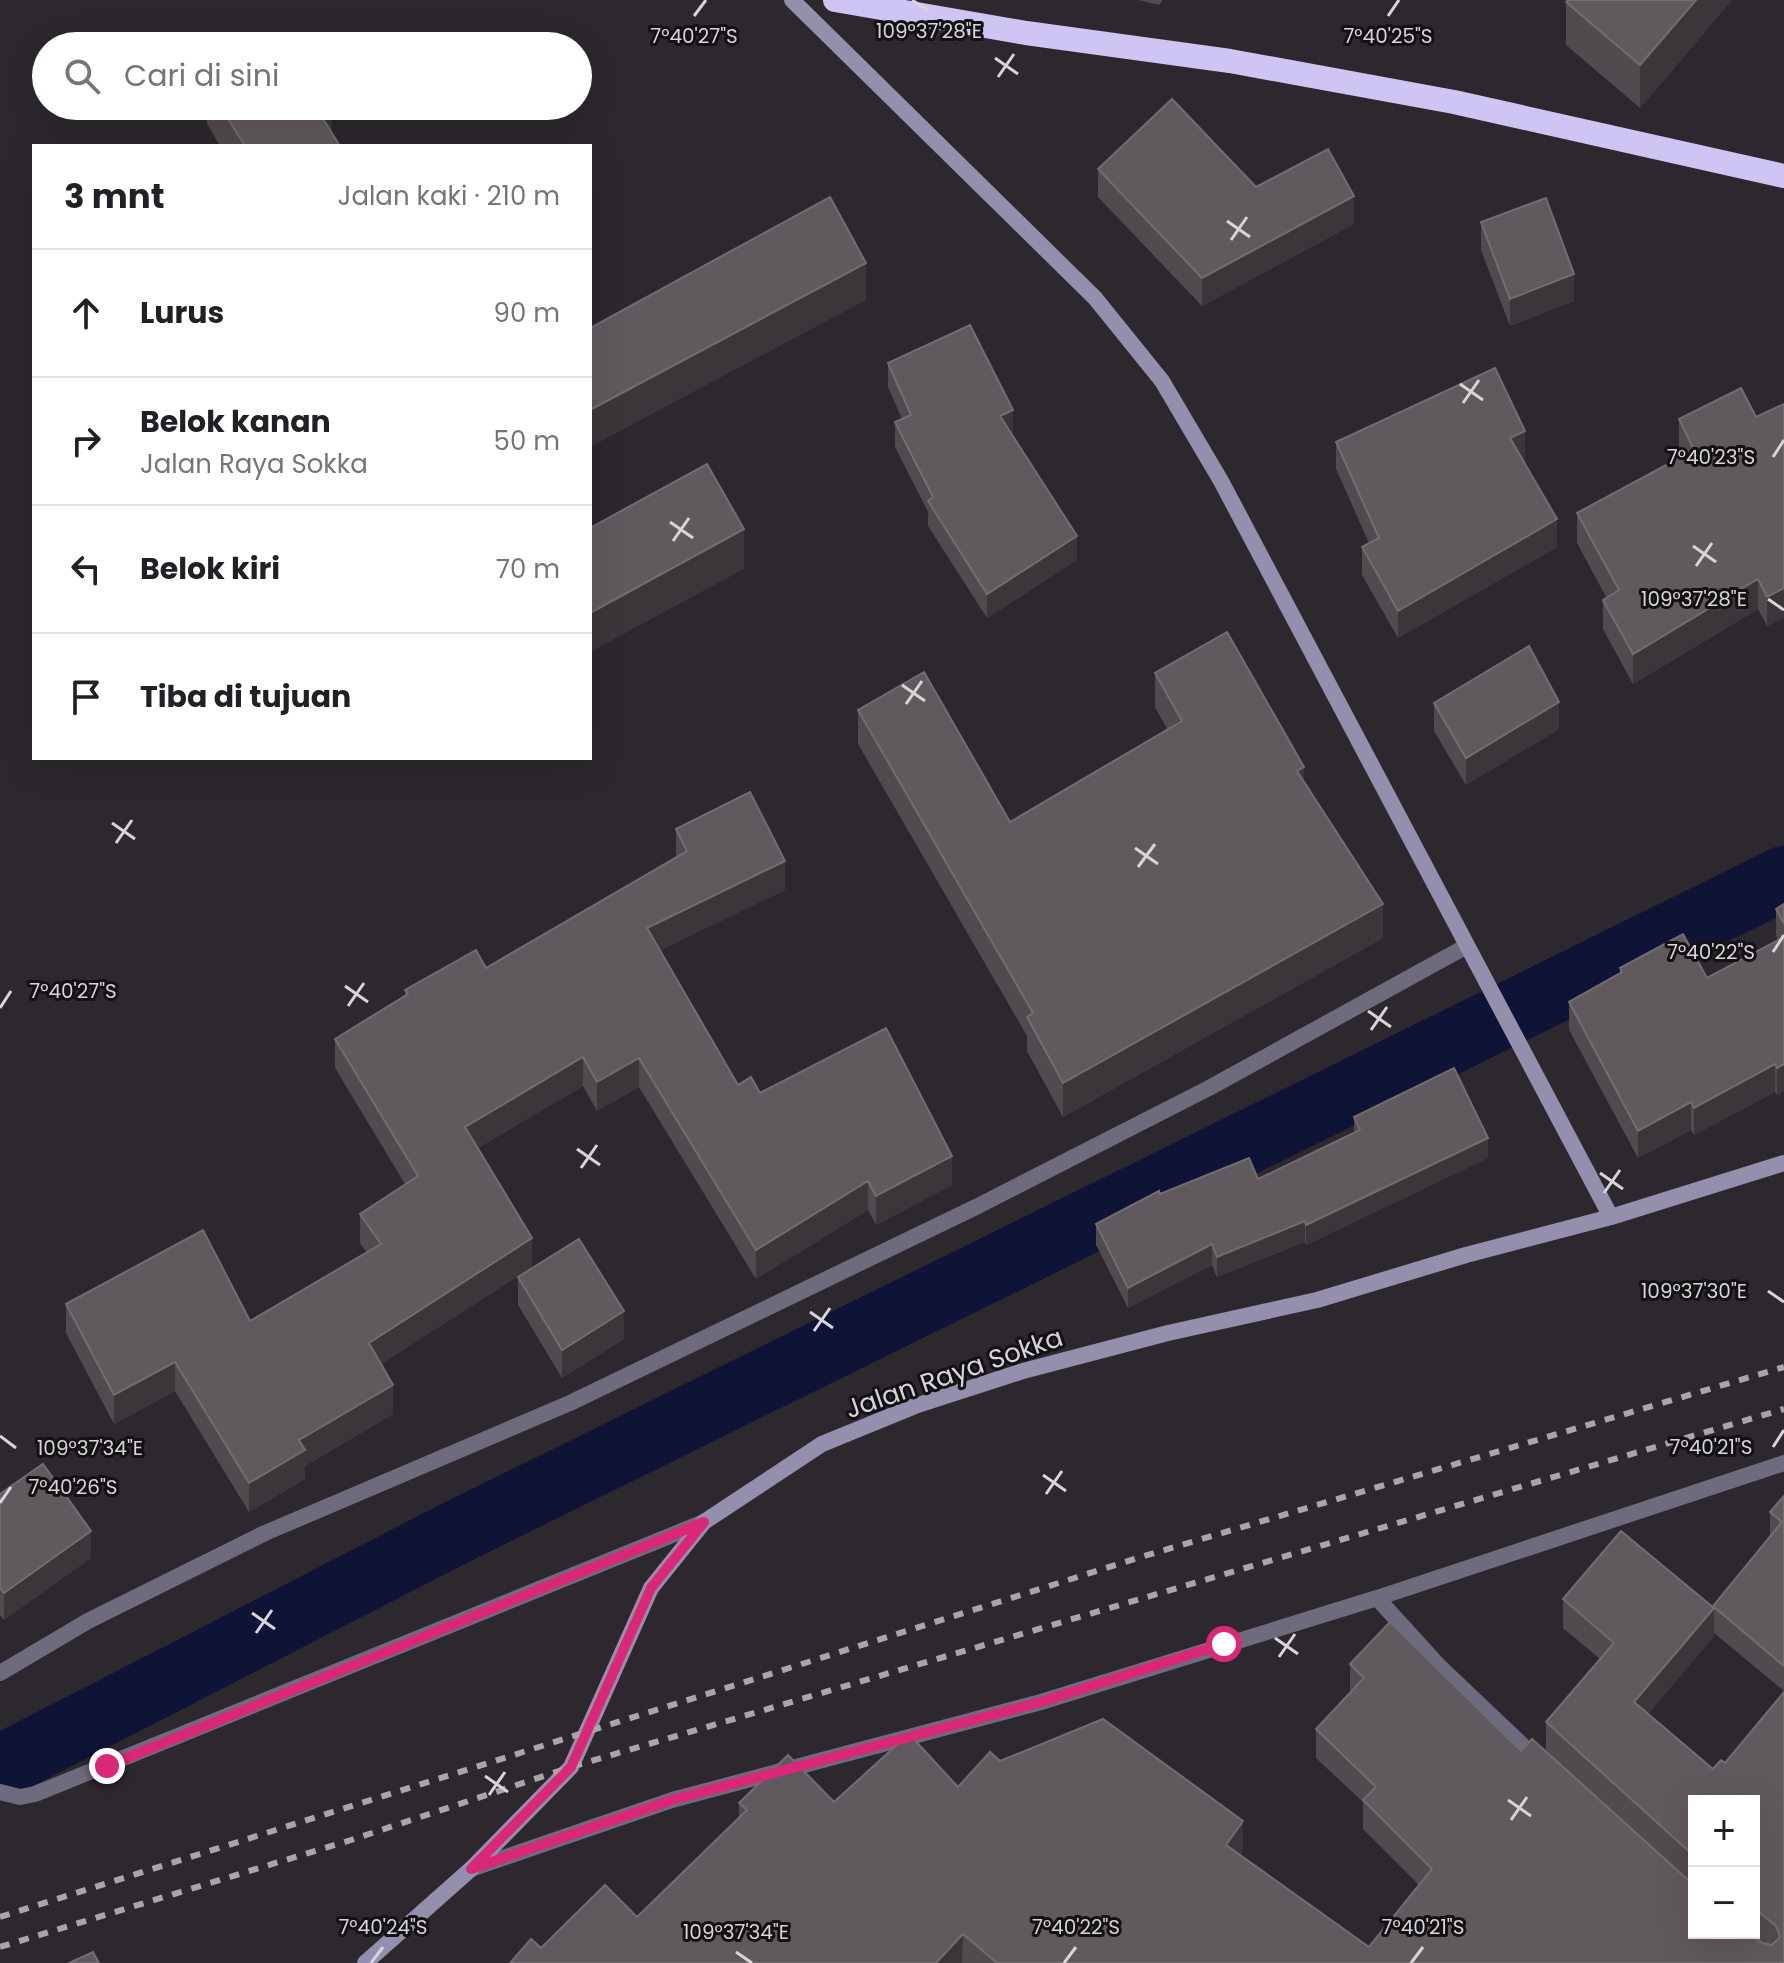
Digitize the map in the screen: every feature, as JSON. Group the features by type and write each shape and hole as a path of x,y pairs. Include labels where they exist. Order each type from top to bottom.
{"highway":[{"path":"835,0 1026,33 1230,61 1439,99 1784,176"}],"main road":[{"path":"792,0 1095,298 1162,381 1221,481 1465,947 1611,1217"},
{"name":"Jalan Raya Sokka","path":"375,1961 571,1767 651,1588 704,1522 822,1444 915,1406 1023,1371 1168,1333 1317,1300 1466,1255 1611,1217 1784,1163"}],"street":[{"path":"0,1673 88,1621 265,1533 570,1403 978,1206 1209,1088 1465,947"},
{"path":"471,1869 672,1800 1041,1702 1377,1598 1651,1504 1784,1463"},
{"path":"0,1792 20,1797 35,1794 704,1522"},
{"path":"1377,1598 1438,1665 1554,1774"}],"building":[{"path":"1696,0 1640,65 1566,2"},
{"path":"1172,99 1256,187 1328,149 1354,196 1202,278 1098,169"},
{"path":"229,120 324,120 339,144 244,144"},
{"path":"830,197 866,263 592,409 592,327"},
{"path":"1546,198 1574,274 1510,299 1481,222"},
{"path":"970,325 1013,410 1000,416 1077,536 987,594 928,501 933,497 895,422 911,415 888,363"},
{"path":"1495,368 1525,431 1510,438 1557,519 1398,611 1362,547 1379,538 1336,442"},
{"path":"1741,388 1756,417 1784,404 1784,588 1767,597 1758,579 1633,654 1603,600 1619,590 1577,513 1694,450 1679,419"},
{"path":"707,464 744,529 592,612 592,527"},
{"path":"1227,632 1304,767 1297,771 1383,904 1063,1083 1027,1017 1033,1013 858,710 924,672 1010,822 1182,721 1155,673"},
{"path":"1529,646 1559,702 1466,758 1434,703"},
{"path":"750,792 785,861 647,928 738,1085 751,1077 760,1093 886,1028 952,1156 876,1196 868,1181 756,1250 639,1058 597,1082 583,1057 465,1127 532,1238 369,1343 393,1385 299,1440 305,1450 249,1483 175,1362 114,1395 66,1304 203,1230 250,1321 381,1244 360,1214 418,1176 335,1039 408,994 405,990 476,950 486,968 687,851 676,829"},
{"path":"1784,904 1784,924 1776,909"},
{"path":"1683,934 1707,978 1784,937 1784,1064 1777,1068 1775,1064 1694,1108 1691,1102 1638,1131 1569,1002 1622,972 1620,968"},
{"path":"1454,1068 1488,1138 1306,1225 1305,1221 1217,1257 1212,1244 1128,1288 1096,1224 1159,1191 1160,1194 1249,1158 1258,1179 1360,1130 1354,1117"},
{"path":"579,1239 624,1311 562,1350 518,1277"},
{"path":"43,1464 91,1531 4,1593 0,1588 0,1494"},
{"path":"1784,1496 1784,1666 1713,1606 1782,1522 1770,1512"},
{"path":"1621,1531 1714,1608 1634,1702 1713,1769 1721,1760 1725,1763 1784,1692 1784,1963 997,1963 963,1934 936,1963 510,1963 531,1939 541,1948 605,1885 637,1917 747,1810 739,1803 788,1755 834,1802 909,1734 958,1787 990,1752 1000,1761 1103,1719 1243,1821 1226,1845 1369,1947 1432,1869 1363,1800 1376,1787 1316,1729 1364,1678 1350,1664 1390,1622 1521,1751 1532,1739 1688,1879 1688,1939 1757,1939 1772,1945 1780,1937 1776,1926 1760,1913 1760,1795 1688,1795 1688,1851 1546,1722 1614,1643 1563,1599"},
{"path":"93,1952 99,1963 69,1963"}],"waterway":[{"path":"0,1767 457,1532 1784,878"}],"railway":[{"path":"0,1917 1141,1557 1784,1367"},
{"path":"0,1947 351,1840 571,1767 1784,1409"}],"route":[{"path":"107,1766 704,1522 651,1588 571,1767 471,1869 672,1800 861,1747 1041,1702 1224,1644"}]}
